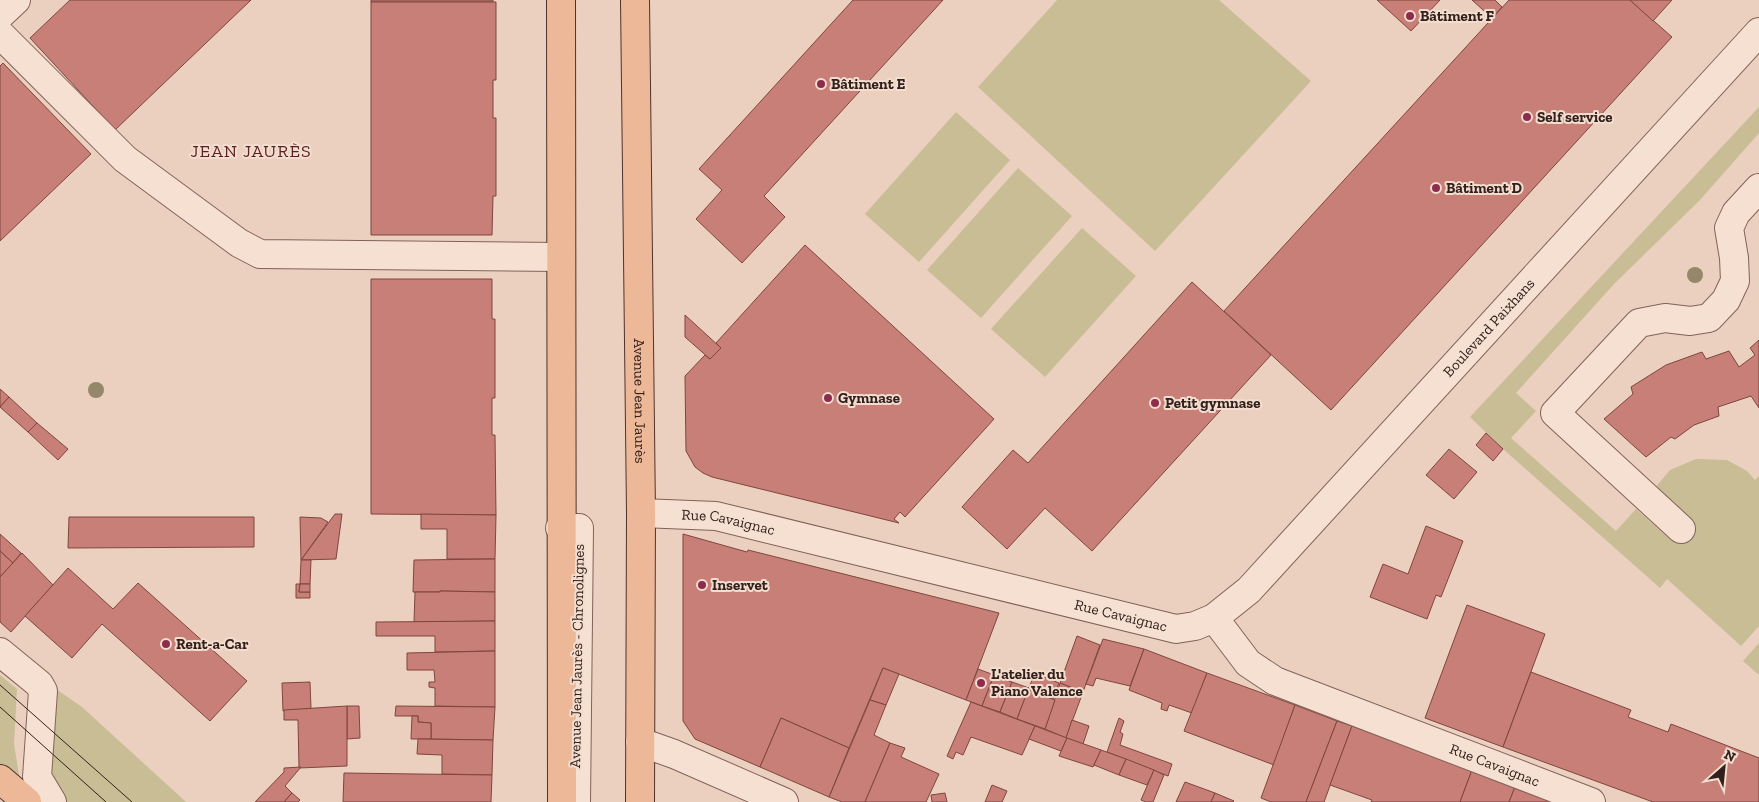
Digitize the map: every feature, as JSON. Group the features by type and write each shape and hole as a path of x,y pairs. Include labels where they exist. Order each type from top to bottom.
{"main road":[{"path":"561,0 560,528 562,802"},
{"name":"Avenue Jean Jaurès","path":"635,0 641,513 640,802"},
{"path":"0,779 27,802"}],"street":[{"path":"0,15 16,0"},
{"name":"Boulevard Paixhans","path":"1214,618 1256,582 1759,32"},
{"path":"0,34 125,159 239,243 260,254 561,258"},
{"path":"1682,529 1554,413 1639,323 1665,318 1690,321 1709,318 1726,300 1735,281 1734,258 1729,228 1736,213 1759,188"},
{"name":"Rue Cavaignac","path":"641,513 716,516 1176,628 1195,626 1214,618 1248,663 1275,681 1591,802"},
{"name":"Avenue Jean Jaurès - Chronolignes","path":"560,528 578,528 576,802"},
{"path":"0,652 39,684 42,691 37,777 52,802"},
{"path":"640,742 674,754 784,802"}],"shaded area":[{"path":"1057,0 1219,0 1311,81 1155,251 978,87"},
{"path":"1759,107 1759,133 1700,200 1614,284 1516,393 1536,411 1511,438 1616,531 1636,509 1671,540 1681,529 1655,488 1670,470 1696,459 1727,460 1747,471 1755,480 1759,476 1759,626 1741,646 1667,579 1660,588 1503,449 1470,417"},
{"path":"956,112 1010,160 919,262 865,214"},
{"path":"1018,168 1072,216 981,318 927,270"},
{"path":"1082,228 1136,276 1045,377 991,329"},
{"path":"1759,643 1759,675 1743,661"},
{"path":"0,675 17,689 14,744 20,781 0,779"},
{"path":"56,689 82,707 186,802 65,802 59,794 50,765"}],"building":[{"path":"70,0 251,0 115,130 30,38"},
{"path":"371,0 493,0 493,2 371,2"},
{"name":"Bâtiment E","path":"853,0 943,0 764,196 785,217 742,263 696,219 722,190 699,169"},
{"name":"Bâtiment F","path":"1377,0 1440,0 1411,31"},
{"path":"1472,0 1495,0 1502,7 1492,18"},
{"name":"Bâtiment D","path":"1509,0 1630,0 1672,37 1331,410 1224,311"},
{"path":"1630,0 1672,0 1653,21"},
{"path":"371,2 496,2 496,80 493,80 493,118 496,118 496,196 493,196 492,235 371,235"},
{"path":"3,63 91,154 0,241 0,66"},
{"name":"Gymnase","path":"805,245 994,419 905,517 900,512 894,519 899,523 712,477 695,467 686,451 685,376 705,355 710,359 721,348 716,343"},
{"path":"371,279 492,279 492,319 495,319 495,398 492,398 492,435 495,435 496,515 371,514"},
{"name":"Petit gymnase","path":"1192,282 1271,355 1092,551 1045,508 1007,549 962,507 1013,450 1028,463"},
{"path":"685,315 721,348 710,359 685,337"},
{"path":"1759,340 1759,408 1751,396 1718,407 1719,416 1694,425 1675,439 1671,437 1646,457 1604,419 1633,394 1631,387 1666,365 1702,352 1706,359 1729,351 1739,367 1755,355 1750,348"},
{"path":"0,389 9,397 0,407"},
{"path":"9,397 37,423 28,432 0,407"},
{"path":"37,423 68,449 58,460 28,432"},
{"path":"1486,433 1503,449 1493,461 1476,445"},
{"path":"1449,449 1477,472 1454,499 1426,475"},
{"path":"335,514 342,514 336,559 301,560"},
{"path":"421,514 496,515 495,559 447,559 447,529 421,529"},
{"path":"69,517 254,517 254,547 68,548"},
{"path":"300,517 321,518 328,522 301,560"},
{"path":"1426,526 1463,541 1441,597 1436,595 1427,619 1370,597 1383,564 1408,574"},
{"path":"0,534 21,553 13,563 0,551"},
{"path":"683,534 747,552 748,550 999,613 966,700 883,668 849,748 781,718 760,767 695,739 683,721"},
{"path":"0,551 13,563 0,577"},
{"path":"22,553 53,585 11,632 0,622 0,577"},
{"path":"495,559 495,592 413,592 414,560"},
{"path":"301,560 311,560 310,584 300,584"},
{"name":"Rent-a-Car","path":"68,568 113,609 138,583 247,681 210,721 102,624 72,658 25,616"},
{"path":"296,584 300,584 299,592 310,592 310,598 296,598"},
{"path":"300,584 310,584 310,592 299,592"},
{"path":"415,592 495,592 495,621 414,622"},
{"path":"1467,605 1545,634 1503,747 1425,718"},
{"path":"495,621 495,651 435,652 435,636 376,636 376,622"},
{"path":"1077,636 1100,645 1083,692 1060,683"},
{"path":"1103,639 1144,649 1130,686 1096,678 1093,686 1086,684"},
{"path":"1144,649 1207,673 1192,713 1169,705 1167,711 1161,709 1162,703 1129,690"},
{"path":"495,651 495,707 435,706 435,688 429,687 429,682 435,682 434,670 407,670 407,653"},
{"path":"883,668 899,674 886,705 870,700"},
{"path":"978,669 994,675 982,706 966,700"},
{"path":"1531,672 1631,710 1628,717 1668,732 1671,724 1759,758 1759,802 1653,802 1503,747"},
{"path":"1035,673 1059,683 1053,699 1028,690"},
{"path":"1207,673 1295,705 1274,765 1184,731"},
{"path":"994,675 1012,682 1000,712 982,706"},
{"path":"310,682 311,709 283,711 282,683"},
{"path":"1012,682 1029,688 1017,719 1000,712"},
{"path":"1060,683 1083,692 1066,738 1045,729"},
{"path":"1028,690 1055,700 1045,729 1017,719"},
{"path":"870,700 886,705 874,735 890,743 865,802 842,802 829,797"},
{"path":"971,702 1035,726 1022,755 971,737 963,755 956,752 953,759 947,756"},
{"path":"1295,705 1337,721 1306,802 1271,802 1261,798"},
{"path":"347,706 359,706 360,738 347,739"},
{"path":"347,706 347,766 299,768 298,720 284,720 284,710"},
{"path":"396,706 495,707 493,740 431,739 431,723 418,722 418,716 395,716"},
{"path":"412,716 418,716 418,722 431,723 431,739 411,739"},
{"path":"781,718 849,748 829,797 760,767"},
{"path":"1119,718 1124,721 1120,732 1123,734 1120,745 1172,764 1168,776 1107,752"},
{"path":"1072,720 1089,726 1083,744 1066,738"},
{"path":"1337,721 1352,726 1324,802 1306,802"},
{"path":"1035,726 1067,738 1061,751 1029,739"},
{"path":"1352,726 1472,770 1460,802 1371,802 1372,800 1330,785"},
{"path":"1067,738 1101,750 1093,767 1059,756"},
{"path":"418,739 493,740 492,775 442,774 442,755 417,754"},
{"path":"890,743 905,748 901,757 939,774 926,802 865,802"},
{"path":"1101,750 1126,759 1119,775 1094,765"},
{"path":"1126,759 1154,770 1147,785 1119,775"},
{"path":"301,767 285,786 292,793 284,802 255,802 284,772 284,768"},
{"path":"1154,770 1164,775 1153,802 1146,802 1141,800"},
{"path":"1472,770 1515,787 1509,802 1460,802"},
{"path":"344,773 492,775 491,802 343,802"},
{"path":"1185,782 1215,793 1211,802 1176,802"},
{"path":"992,785 1007,791 1002,802 985,802"},
{"path":"1515,787 1556,802 1509,802"},
{"path":"292,793 300,800 298,802 284,802"},
{"path":"945,793 947,802 932,802 931,795"},
{"path":"1215,793 1234,801 1211,802"}],"tram line":[{"path":"0,685 132,802"},
{"path":"0,707 106,802"}],"place":[{"name":"Bâtiment F","path":"1410,16"},
{"name":"Bâtiment E","path":"821,84"},
{"name":"Self service","path":"1527,117"},
{"name":"Bâtiment D","path":"1436,188"},
{"name":"Gymnase","path":"828,398"},
{"name":"Petit gymnase","path":"1155,403"},
{"name":"Inservet","path":"702,585"},
{"name":"Rent-a-Car","path":"166,644"},
{"name":"L'atelier du Piano Valence","path":"981,683"}],"district":[{"name":"JEAN JAURÈS","path":"251,151"}]}
